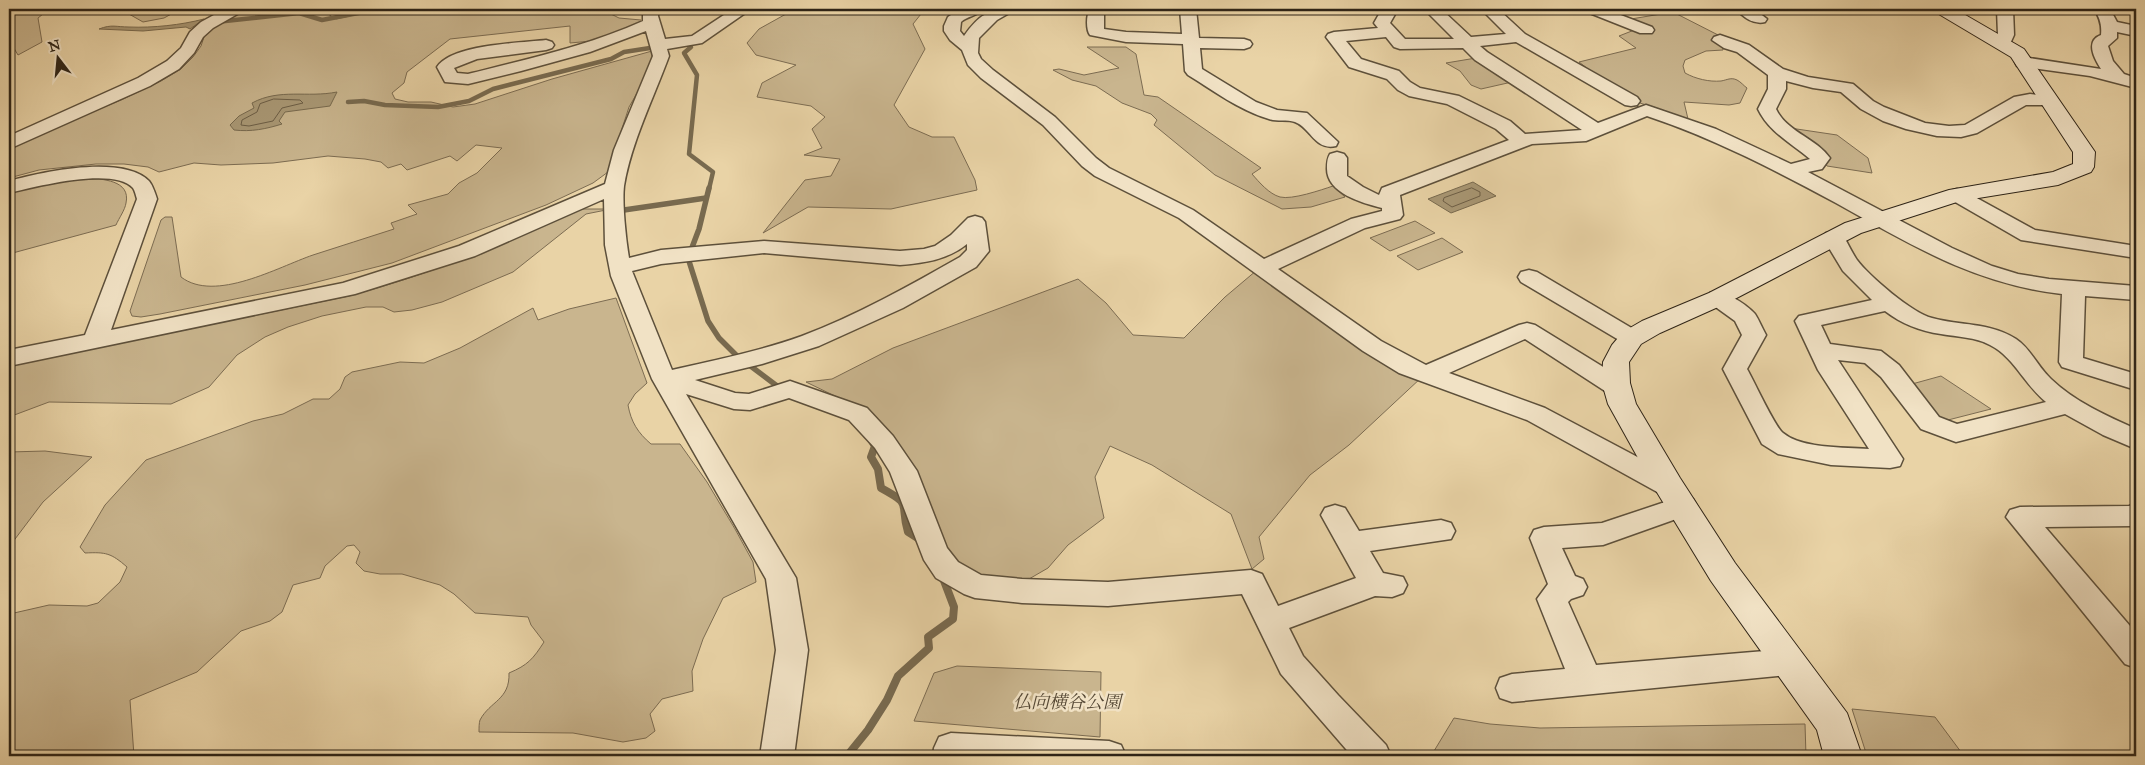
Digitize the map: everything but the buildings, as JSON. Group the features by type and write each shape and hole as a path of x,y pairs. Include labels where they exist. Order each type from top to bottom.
{"street":[{"path":"9,143 144,82 173,66 188,50 196,35 209,23 236,9"},
{"path":"658,45 696,40 743,9"},
{"path":"970,48 958,42 952,34 951,28 954,19 962,12 975,9"},
{"path":"1006,9 990,17 977,28 971,38 970,48 974,61 987,74 1049,121 1089,162 1123,184 1186,214 1372,346 1408,367 1536,414 1676,496"},
{"path":"1188,9 1194,71 1250,106 1274,115 1301,117 1333,150 1337,178 1346,187 1366,198 1392,204"},
{"path":"1390,9 1382,23 1400,44 1468,43 1519,37"},
{"path":"1432,9 1481,56 1597,131"},
{"path":"1489,9 1519,37 1631,101"},
{"path":"1592,9 1646,30"},
{"path":"1744,9 1759,19"},
{"path":"1843,756 1834,724 1723,572 1622,404 1617,387 1616,362 1621,351 1632,338 1651,327 1718,298 1834,238 1880,219 1957,195 2058,178 2083,168 2084,152 2018,53 1943,9"},
{"path":"2003,43 2006,35 2006,9"},
{"path":"2102,9 2106,12 2109,25 2109,38 2101,41 2099,47 2102,56 2125,80 2136,96"},
{"path":"1096,12 1096,32 1126,37 1244,44"},
{"path":"546,45 463,56 449,62 445,67 451,78 468,79 611,41 652,16 661,56 624,150 614,187 616,245 622,276 664,379 781,578 792,650 777,756"},
{"path":"2109,25 2136,30"},
{"path":"1390,32 1334,37 1356,64 1393,75 1404,86 1415,92 1453,100 1503,125 1522,142"},
{"path":"1720,40 1743,48 1776,73 1798,80 1850,89 1864,103 1897,120 1916,127 1938,131 1962,131 1977,128 1996,115 2023,101 2030,99 2049,101"},
{"path":"2023,62 2091,71 2125,80"},
{"path":"1776,73 1777,89 1767,109 1769,116 1820,158 1815,164 1788,170"},
{"path":"1262,268 1358,223 1393,215 1389,192 1530,139 1586,135 1646,110 1706,131 1788,170 1965,263 1998,275 2032,283 2136,293"},
{"path":"9,187 64,174 97,173 124,176 136,180 146,192 147,199 95,341"},
{"path":"9,358 347,289 467,251 614,187"},
{"path":"1957,195 2029,235 2136,252"},
{"path":"620,267 660,257 764,248 900,258 923,256 940,252 961,240 975,222 978,251 968,262 895,303 819,337 746,361 664,379"},
{"path":"1834,238 1849,265 1889,303 1907,316 1930,325 1973,330 1988,334 2005,343 2015,349 2025,366 2043,387 2082,415 2136,440"},
{"path":"1529,277 1632,338"},
{"path":"2074,288 2071,362 2136,382"},
{"path":"1718,298 1745,317 1754,334 1735,370 1771,438 1787,448 1831,456 1890,458 1830,370 1807,321 1889,303"},
{"path":"1426,374 1527,330 1617,387"},
{"path":"1821,352 1872,356 1890,371 1930,423 1956,433 2068,405"},
{"path":"664,379 734,401 750,402 783,390 858,414 884,442 903,471 934,552 947,570 975,586 1022,591 1108,594 1251,582 1292,665 1326,705 1374,756"},
{"path":"1586,680 1552,599 1568,587 1544,538 1603,534 1676,496"},
{"path":"2136,514 2132,516 2020,517 2136,655"},
{"path":"1271,622 1383,585 1351,542 1336,515"},
{"path":"1351,542 1441,531"},
{"path":"1512,688 1788,662"},
{"path":"950,756 951,748 1109,756"}],"green space":[{"path":"10,9 48,10 38,18 42,42 18,55 9,40"},
{"path":"108,9 168,9 164,12 175,12 164,18 143,22 129,14 110,12"},
{"path":"244,9 320,9 336,19 382,9 609,9 609,13 619,18 641,20 641,25 602,40 570,43 570,26 450,39 407,72 404,83 392,93 395,99 408,102 431,102 453,107 475,104 552,79 652,51 652,62 647,76 629,107 608,172 593,183 546,205 392,263 305,285 160,314 141,317 132,316 130,311 161,220 165,217 172,217 181,277 195,284 211,286 228,285 394,229 391,223 417,214 408,205 448,194 459,183 477,173 502,148 476,145 457,161 450,156 407,170 401,164 388,168 381,162 328,156 273,163 221,165 194,163 159,172 148,167 124,164 96,164 39,170 9,178 9,146 121,100 161,81 181,69 193,57 211,26"},
{"path":"795,9 925,9 913,24 925,49 894,105 909,127 932,137 954,137 975,180 977,190 891,209 808,207 763,233 805,180 831,176 840,159 804,155 822,148 812,129 825,117 811,106 757,97 762,83 796,65 756,55 747,43 759,29"},
{"path":"1673,12 1722,37 1723,50 1706,51 1685,60 1683,66 1685,73 1707,80 1737,80 1747,88 1740,103 1729,105 1684,102 1688,119 1640,103 1605,82 1579,62 1636,48 1619,36 1642,27 1625,20"},
{"path":"1087,47 1126,47 1136,54 1144,95 1158,97 1261,168 1252,174 1272,193 1285,198 1333,186 1345,197 1311,207 1282,209 1215,175 1154,125 1157,120 1151,114 1122,103 1096,86 1072,80 1053,70 1059,69 1084,75 1119,68"},
{"path":"1476,58 1512,82 1481,89 1471,85 1460,71 1446,63"},
{"path":"1790,128 1837,135 1868,158 1872,173 1827,166 1816,151"},
{"path":"86,178 114,182 124,190 126,195 125,206 116,225 9,254 9,190 32,184"},
{"path":"580,209 606,210 586,214 513,272 442,302 412,310 394,312 383,307 366,307 322,316 288,327 265,337 237,355 209,387 171,404 49,402 9,417 9,366 349,296 466,258"},
{"path":"1415,221 1435,233 1390,251 1370,238"},
{"path":"1442,238 1463,252 1418,270 1397,256"},
{"path":"1257,270 1422,377 1349,445 1310,475 1259,537 1264,559 1252,569 1231,514 1152,465 1110,446 1095,477 1104,518 1068,545 1048,568 1010,590 943,562 868,412 806,382 832,379 893,348 1078,279 1106,303 1133,335 1184,338 1225,297"},
{"path":"616,298 647,383 635,394 628,405 633,422 642,436 651,444 680,444 707,482 735,529 753,562 756,582 723,598 703,639 692,671 693,691 662,699 650,714 655,731 646,738 623,742 573,733 479,732 480,720 503,695 509,673 529,661 544,642 531,625 528,617 475,613 454,594 440,585 402,574 380,574 364,571 356,563 360,552 354,545 347,546 325,566 320,578 293,585 282,612 270,621 241,631 197,672 130,700 134,756 9,756 9,617 14,613 49,605 87,606 98,603 120,582 127,567 112,556 103,553 85,553 80,547 105,505 146,460 253,421 283,414 313,399 329,399 340,389 345,377 352,372 400,362 424,363 460,348 533,308 538,320 569,309"},
{"path":"1941,376 1991,409 1948,420 1938,417 1912,384"},
{"path":"45,451 92,457 43,502 9,547 9,452"},
{"name":"仏向横谷公園","path":"957,666 1101,672 1100,737 914,721 934,673"},
{"path":"1852,709 1935,717 1964,756 1867,756"},
{"path":"1454,718 1490,724 1540,728 1805,724 1806,756 1431,756"}],"water":[{"path":"204,19 190,29 186,27 143,31 99,29 111,26 167,26"},
{"path":"337,92 330,106 285,112 279,121 282,124 246,131 234,130 230,125 239,116 254,108 252,103 262,98"},
{"path":"1473,182 1496,196 1451,213 1428,199"}],"waterway":[{"path":"216,22 299,13 322,20 379,9"},
{"path":"691,47 684,53 697,75 689,154 713,172 709,189"},
{"path":"348,102 364,101 385,105 438,107 469,101 493,89 611,59 624,52 650,48"},
{"path":"709,188 699,229 688,258 708,321 719,338 736,355 781,389"},
{"path":"624,210 706,198"},
{"path":"872,441 875,446 871,457 878,469 881,488 902,502 908,532 919,539"},
{"path":"847,756 868,730 887,700 898,676 929,648 928,637 953,619 954,607 943,578"}]}
